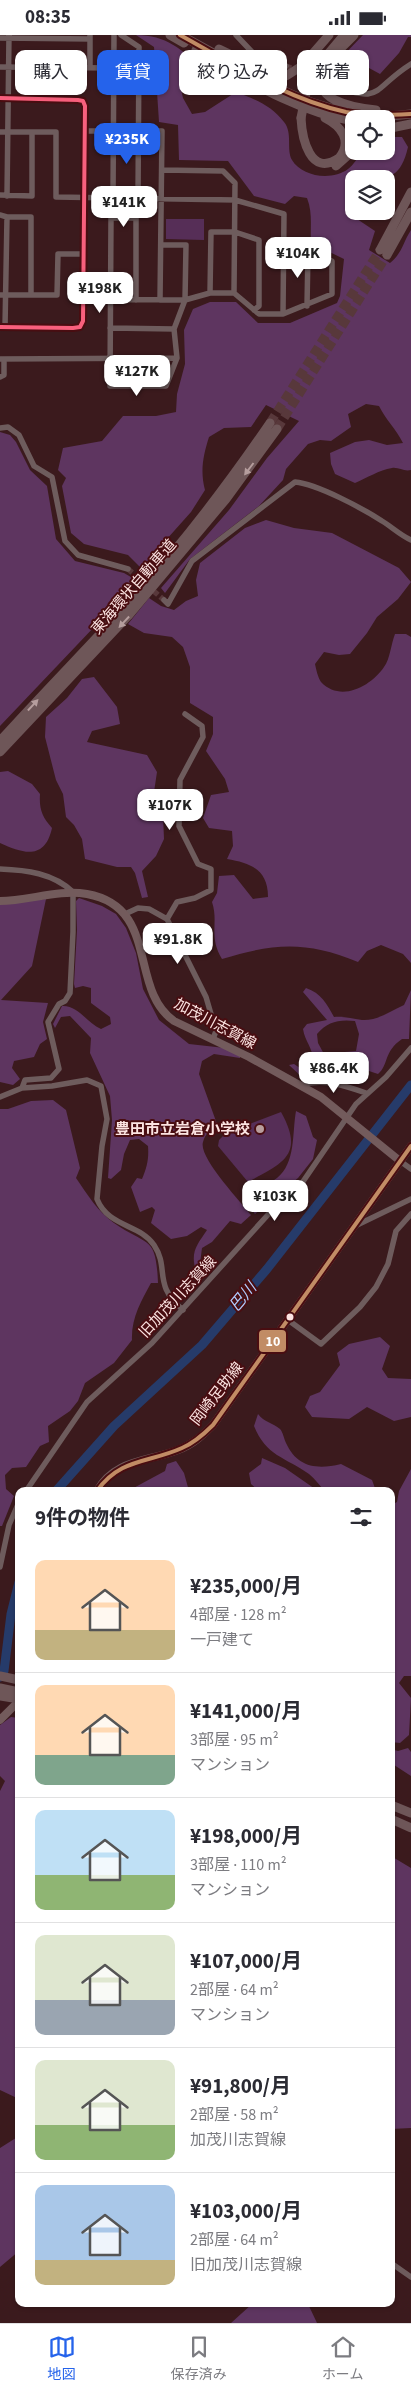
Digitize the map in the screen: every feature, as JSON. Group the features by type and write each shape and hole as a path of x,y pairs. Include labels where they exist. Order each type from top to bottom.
{"highway":[{"path":"170,35 196,50"},
{"path":"180,35 287,93 314,105 358,115 411,112"},
{"path":"187,35 267,73 281,76 290,75 298,70 329,35"},
{"path":"326,50 338,35"},
{"path":"331,50 344,35"},
{"path":"354,35 325,67 322,82 328,95 336,101 356,108 411,112"},
{"path":"273,95 338,126 344,134 346,142 339,158 332,162 324,163 312,157 304,142 299,117"},
{"path":"275,95 311,111 345,119"},
{"path":"303,95 299,117 300,147 304,156 313,165 325,168 334,167 345,159"},
{"path":"395,123 411,123"},
{"path":"395,127 411,123"},
{"path":"390,241 411,192"},
{"path":"383,252 411,212"},
{"name":"東海環状自動車道","path":"0,741 150,579 273,426 226,499 128,617 0,752"},
{"path":"0,1676 15,1679"},
{"path":"0,1688 15,1691"},
{"path":"0,1696 15,1699"},
{"path":"395,1807 411,1813"},
{"path":"395,1821 411,1828"}],"main road":[{"name":"加茂川志賀線","path":"0,901 73,892 98,897 125,914 139,940 155,1001 160,1009 174,1021 302,1085 400,1161"},
{"name":"岡崎足助線","path":"100,1487 108,1476 126,1463 178,1450 201,1437 221,1415 411,1145"},
{"path":"0,1720 15,1704"}],"street":[{"path":"114,35 114,50"},
{"path":"121,35 139,47 138,198"},
{"path":"236,35 250,50"},
{"path":"0,38 9,36 90,37 90,68"},
{"path":"7,196 9,36"},
{"path":"369,95 382,89 400,72 411,65"},
{"path":"0,67 97,68"},
{"path":"113,198 114,95"},
{"path":"0,99 82,101 85,105 84,299 83,321 80,327 3,327 3,216 31,217 31,295"},
{"path":"85,131 162,131 160,300"},
{"path":"0,132 56,132 56,197 235,199 284,214 283,314"},
{"path":"0,195 32,196 32,132"},
{"path":"162,170 223,171 236,183 234,293"},
{"path":"136,300 136,218 111,218 110,386 166,386 177,358 174,329 185,301 186,245 161,245"},
{"path":"210,293 211,232 235,232 259,240 259,306 254,310"},
{"path":"84,299 185,301 210,293 234,293 259,314 283,314 332,294 332,261 308,252 284,252"},
{"path":"308,252 308,305"},
{"path":"3,295 57,295 58,254 84,255"},
{"path":"110,328 174,329"},
{"path":"0,377 4,375 2,359 91,360 110,357 177,358"},
{"path":"0,428 8,427 19,435 34,466 52,477 65,541 78,555 128,569"},
{"path":"164,600 168,604 192,561 295,482 304,483 328,493 382,521 400,535 411,540"},
{"path":"167,919 176,902 195,898 211,890 211,869 198,863 179,826 180,780 203,737 202,726 185,714"},
{"path":"0,869 28,870 63,883 73,892 74,932 70,993 65,1001 58,1004 48,1022 58,1069 52,1078 25,1080 22,1087"},
{"path":"125,914 138,909 149,909 167,919 206,997 216,1031 212,1039"},
{"name":"旧加茂川志賀線","path":"29,1487 87,1402 140,1355 275,1207 302,1183 366,1093 386,1077 411,1048"},
{"path":"0,1097 22,1087 52,1086 87,1080 101,1086 107,1119 102,1146 97,1199 100,1207 107,1214 154,1245 160,1264 163,1284 173,1302 183,1310"},
{"path":"302,1085 308,1083 341,1084 366,1093"},
{"path":"400,1161 411,1169"},
{"path":"355,1226 411,1199"},
{"path":"288,1320 321,1344 360,1307 376,1287 388,1264 396,1231 411,1214"},
{"path":"0,1567 9,1525 15,1511"},
{"path":"395,2266 411,2277"}],"shaded area":[{"path":"136,35 165,41 180,50 179,95 182,95 192,114 205,112 231,95 244,95 269,107 284,122 289,136 290,156 297,166 310,173 326,176 345,171 345,220 358,220 375,231 369,250 390,263 400,251 411,230 411,470 387,469 355,483 335,474 331,464 330,453 355,442 369,440 387,445 403,443 379,406 366,404 348,414 351,427 331,441 320,440 308,444 286,469 283,480 259,506 190,559 165,593 161,588 229,510 267,458 299,421 266,405 251,427 224,428 209,437 203,463 205,490 191,512 141,568 128,555 84,544 71,533 62,486 66,478 58,470 63,448 102,441 123,416 156,416 176,412 177,394 185,364 184,330 193,309 210,302 236,302 258,323 290,323 337,303 340,296 344,259 311,243 311,215 307,198 294,196 285,204 254,196 228,161 179,160 178,125 159,122 157,95 169,95 169,50 154,50 154,47"},
{"path":"363,35 411,35 399,53 380,74 369,68 369,50 349,50"},
{"path":"395,137 402,137 408,147 401,167 396,173 395,170 346,170 356,160 395,160"},
{"path":"166,219 204,219 204,240 166,239"},
{"path":"0,432 10,435 16,442 30,470 47,486 56,539 75,561 124,573 136,580 134,585 0,726"},
{"path":"266,520 294,528 332,533 399,568 411,582 398,599 377,617 350,654 339,655 324,652 315,664 321,682 329,688 337,691 355,689 364,686 384,667 388,660 395,634 406,634 411,637 411,963 403,954 381,945 367,951 358,962 322,950 306,948 275,947 222,959 218,951 212,902 217,893 219,876 234,875 253,899 268,897 265,880 251,866 227,859 233,846 232,831 209,828 203,818 211,795 229,792 225,779 206,751 213,734 213,717 190,703 190,667 183,647 172,637 144,633 128,624 149,598 161,606 174,610 186,601 198,596 196,580 200,563 245,528"},
{"path":"94,677 117,707 120,724 92,731 87,742 147,755 157,772 154,792 163,815 164,839 156,856 142,871 148,897 142,898 135,873 131,867 117,867 85,859 82,839 74,825 66,817 63,794 56,780 45,737 46,717 67,698 82,679"},
{"path":"8,771 32,784 40,794 42,813 52,828 49,838 39,850 25,852 0,843 0,772"},
{"path":"79,898 102,906 116,914 126,928 136,953 143,989 159,1020 189,1044 225,1048 240,1056 240,1058 214,1054 202,1061 199,1074 217,1124 205,1137 203,1149 213,1168 251,1215 241,1224 230,1221 212,1242 202,1248 199,1271 196,1271 194,1254 195,1249 207,1230 201,1227 187,1236 171,1239 151,1223 155,1210 152,1207 140,1212 131,1187 137,1178 142,1179 147,1163 148,1146 139,1139 130,1140 124,1154 121,1170 111,1179 108,1178 112,1120 110,1096 90,1053 91,1038 70,1016 61,1017 55,1028 53,1024 62,1006 68,1006 78,1011 101,1029 111,1024 110,1017 91,1003 91,988 83,986 75,988 76,901"},
{"path":"46,899 32,966 1,1000 48,1003 43,1022 47,1039 40,1044 34,1057 14,1061 12,1068 20,1079 13,1085 0,1082 0,903"},
{"path":"306,988 320,996 334,1017 362,1020 378,1017 404,1005 411,990 409,1039 402,1039 396,1044 389,1053 384,1067 378,1074 369,1071 364,1073 353,1071 350,1066 345,1065 336,1077 326,1076 333,1053 356,1051 359,1034 355,1021 334,1022 317,1034 318,1043 324,1054 317,1077 303,1078 289,1065 294,1064 300,1068 307,1069 313,1063 312,1054 303,1029 307,1024 327,1020 303,992"},
{"path":"53,1100 66,1110 80,1168 76,1178 103,1214 148,1244 152,1249 157,1267 158,1283 151,1283 147,1290 135,1317 132,1340 114,1363 85,1383 78,1401 70,1411 48,1426 49,1442 40,1446 26,1467 12,1468 5,1475 6,1489 14,1496 2,1526 0,1526 0,1109 8,1109 31,1101"},
{"path":"296,1111 306,1116 313,1137 317,1140 313,1159 298,1178 255,1214 245,1201 283,1172 292,1147"},
{"path":"281,1112 291,1138 287,1156 271,1169 248,1182 218,1146 219,1140 226,1133"},
{"path":"380,1337 390,1346 382,1369 388,1378 411,1379 411,1417 394,1421 367,1407 349,1419 312,1417 305,1407 310,1396 320,1392 340,1365 337,1353 349,1344"},
{"path":"258,1414 280,1429 290,1451 302,1462 308,1465 323,1467 341,1464 372,1480 375,1487 321,1487 309,1474 270,1450 264,1444 254,1426"},
{"path":"262,1458 285,1468 312,1487 254,1487 251,1484 249,1473 261,1464"},
{"path":"176,1461 184,1473 188,1487 135,1487 165,1471 167,1464"},
{"path":"411,1469 411,1676 404,1676 399,1683 411,1698 409,1735 400,1743 395,1742 395,1503 397,1502 399,1491"},
{"path":"11,1717 15,1718 15,2097 0,2090 0,1791 5,1781 0,1776 0,1725"},
{"path":"408,1748 411,1752 411,1776 395,1766 395,1750"},
{"path":"395,1858 411,1868 411,2128 395,2129"},
{"path":"15,2139 15,2254 0,2267 0,2148"},
{"path":"249,2307 309,2307 317,2323 231,2323"}],"waterway":[{"name":"巴川","path":"60,1487 114,1426 202,1345 267,1269 411,1085"},
{"name":"巴川","path":"0,1677 4,1671 11,1614 15,1598"}],"tunnel":[{"path":"287,66 297,71"},
{"path":"270,423 380,250"},
{"path":"277,429 387,255"},
{"path":"128,569 164,600"}],"transit line":[{"name":"10","path":"180,35 240,69 302,99 346,112 387,115 411,114"},
{"path":"0,98 78,100 83,101 85,106 83,321 80,327 73,328 0,327"},
{"name":"10","path":"100,1487 115,1472 186,1446 199,1438 213,1425 411,1146"}],"place":[{"name":"豊田市立岩倉小学校","path":"260,1129"}]}
